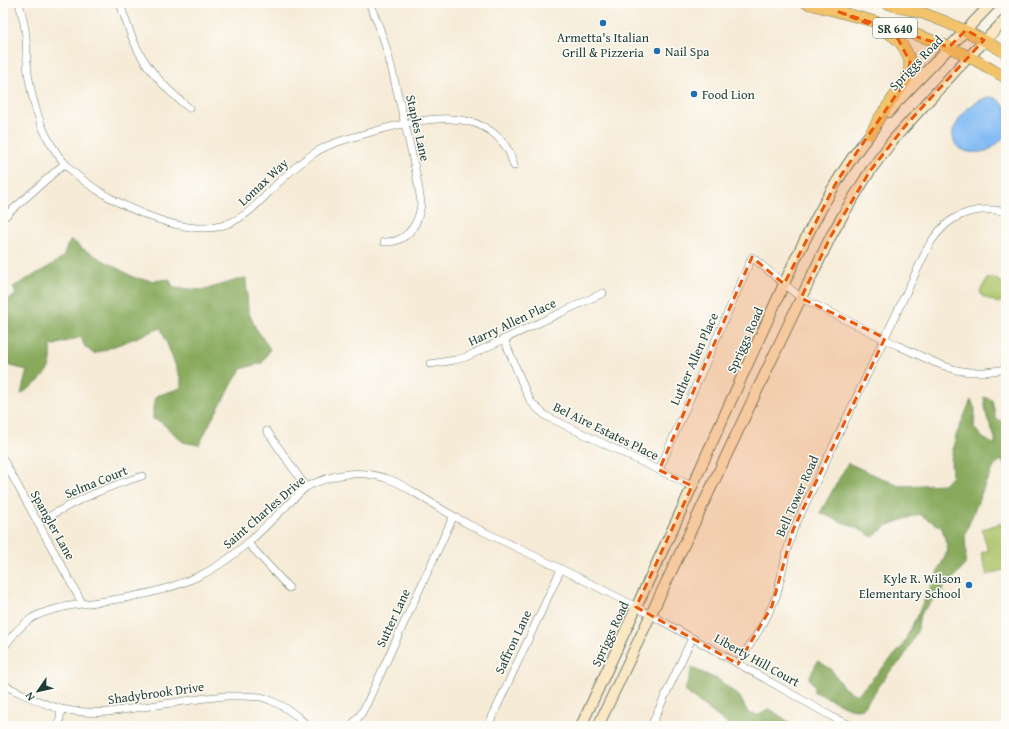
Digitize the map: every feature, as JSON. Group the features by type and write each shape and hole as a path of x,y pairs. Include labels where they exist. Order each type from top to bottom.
{"main road":[{"name":"SR 640","path":"806,3 873,21 949,47 1006,78"},
{"name":"SR 640","path":"886,3 952,24 966,30 1006,53"},
{"name":"Spriggs Road","path":"581,726 805,238 829,194 852,157 898,101 992,3"},
{"path":"839,12 886,31 898,39 904,46 910,62 907,79 881,115 870,134"},
{"path":"598,726 801,298 831,236 844,213 870,172 893,140 984,40 1006,19"}],"street":[{"name":"Lomax Way","path":"19,3 23,16 26,36 29,78 34,104 46,136 55,150 65,163 81,178 99,191 131,208 167,222 196,228 222,226 246,214 295,167 326,147 385,128 422,120 443,119 475,122 485,127 502,140 510,152 514,166"},
{"path":"120,3 130,32 147,65 172,94 189,108"},
{"name":"Staples Lane","path":"369,3 388,53 421,203 418,218 413,228 400,239 384,242"},
{"path":"3,218 65,163"},
{"name":"Bell Tower Road","path":"738,664 772,606 777,594 793,530 928,245 948,222 955,218 976,210 992,209 1006,212"},
{"name":"Luther Allen Place","path":"658,470 752,257 784,284"},
{"path":"784,284 801,298 936,363 956,370 970,372 985,372 1006,369"},
{"name":"Harry Allen Place","path":"430,364 460,359 602,293"},
{"name":"Bel Aire Estates Place","path":"504,339 531,402 542,413 557,422 692,486"},
{"path":"267,431 306,487"},
{"name":"Spangler Lane","path":"3,459 82,603"},
{"name":"Saint Charles Drive","path":"3,648 11,636 32,618 41,613 82,603 130,597 154,592 200,576 234,555 306,487 331,477 358,473 386,478 400,483 453,516 650,614"},
{"name":"Selma Court","path":"38,523 75,502 124,481 142,476"},
{"name":"Sutter Lane","path":"351,726 361,714 367,703 453,516"},
{"path":"248,543 290,588"},
{"name":"Saffron Lane","path":"488,726 561,569"},
{"name":"Liberty Hill Court","path":"650,614 836,719 852,725"},
{"path":"652,726 692,638"},
{"name":"Shadybrook Drive","path":"3,684 61,709 92,713 227,696 261,697 284,707 308,726"},
{"path":"59,726 61,709"}],"highlighted area":[{"path":"839,12 949,47 966,30 984,40 906,125 870,171 831,236 801,298 885,338 793,530 772,606 738,664 636,607 692,486 659,470 752,257 784,284 837,181 907,79 910,62 898,39 886,31"}],"green space":[{"path":"71,240 83,249 135,278 154,281 169,279 174,288 204,290 246,278 248,311 255,327 270,349 262,363 241,369 199,445 183,442 161,422 153,419 153,408 156,396 181,388 181,380 161,328 94,354 85,347 81,337 51,346 51,363 47,372 36,383 21,394 27,370 3,364 3,302 16,295 13,287 63,257"},
{"path":"993,277 1006,285 1006,293 1004,298 998,303 982,296 980,291 987,279"},
{"path":"984,397 992,400 996,419 1006,422 1006,467 1001,460 995,465 986,482 965,534 965,564 959,573 923,611 919,619 918,629 906,653 901,661 891,670 863,708 856,709 847,707 813,691 815,687 809,678 818,661 831,669 844,688 857,695 902,647 948,550 942,528 919,514 886,526 873,537 857,528 820,513 848,463 899,486 945,484 952,476 951,460 955,438 971,400 975,409 974,428 983,438 995,445 995,438 986,414"},
{"path":"1006,522 1006,569 987,575 981,553 988,551 982,529"},
{"path":"692,668 719,680 739,696 749,714 759,715 770,709 795,726 730,726 685,691"}],"water":[{"path":"988,97 996,98 1006,107 1006,134 991,149 983,152 966,151 957,146 955,142 953,132 955,127 962,115 969,108"}],"place":[{"name":"Armetta's Italian Grill & Pizzeria","path":"603,23"},
{"name":"Nail Spa","path":"657,51"},
{"name":"Food Lion","path":"694,94"},
{"name":"Kyle R. Wilson Elementary School","path":"969,585"}]}
